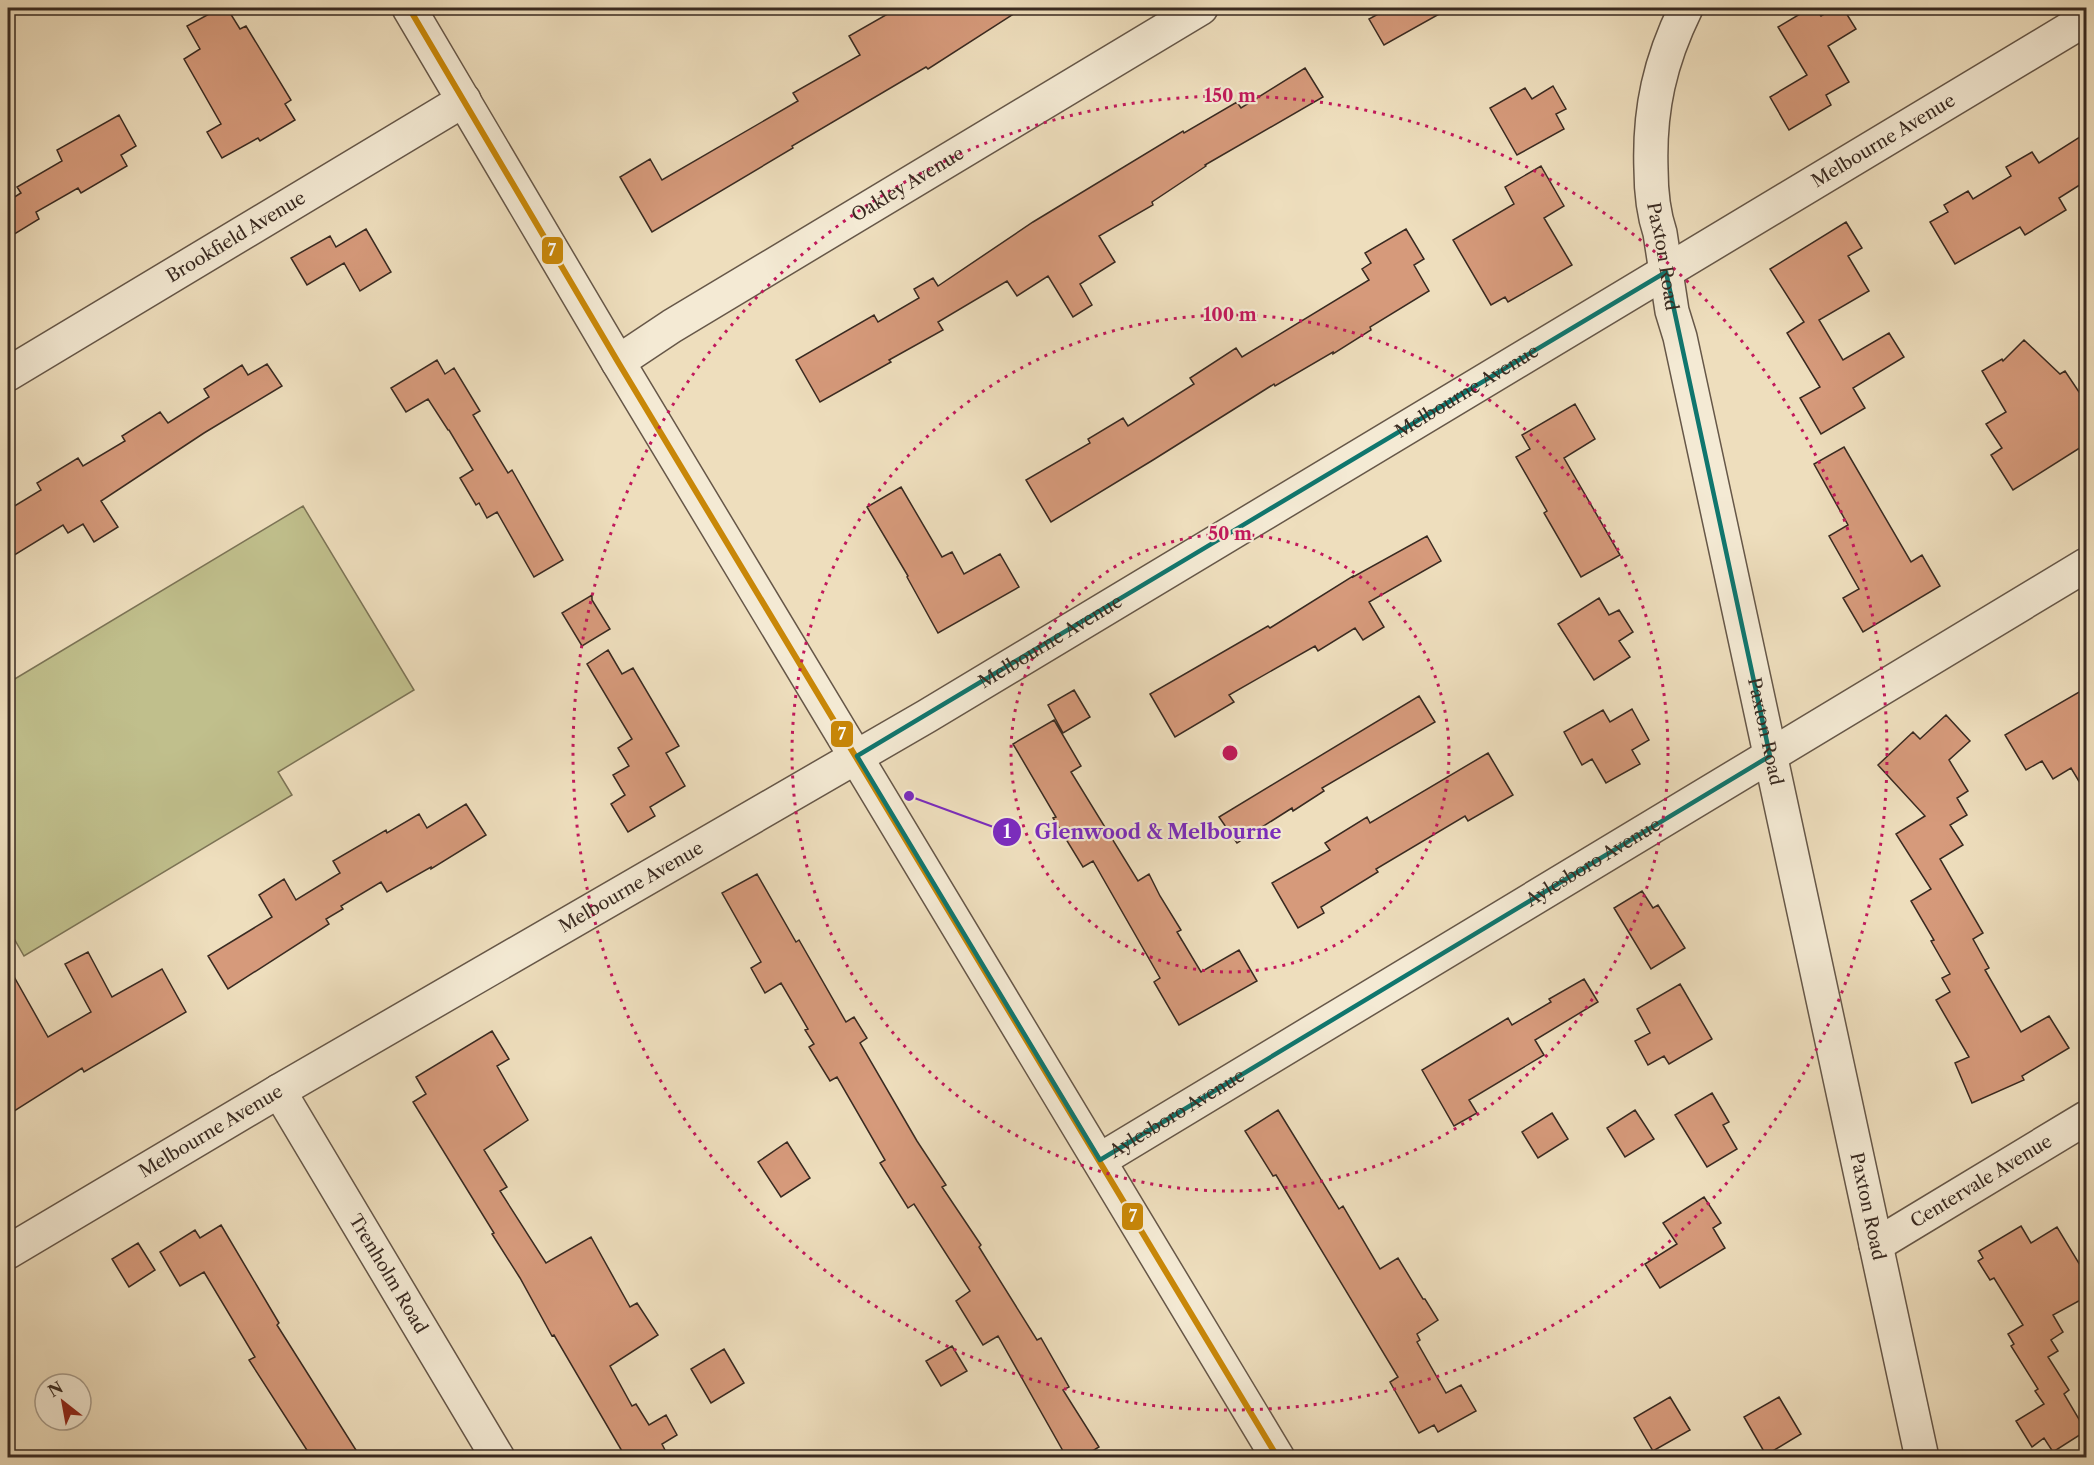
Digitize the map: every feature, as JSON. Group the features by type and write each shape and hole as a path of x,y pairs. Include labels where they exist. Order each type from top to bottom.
{"street":[{"path":"409,8 618,362 1278,1458"},
{"name":"Oakley Avenue","path":"618,362 682,320 1201,8"},
{"name":"Paxton Road","path":"1686,8 1673,34 1654,99 1650,135 1652,193 1672,311 1680,337 1922,1458"},
{"name":"Melbourne Avenue","path":"8,1252 279,1091 927,716 2086,19"},
{"name":"Brookfield Avenue","path":"8,374 464,100"},
{"name":"Aylesboro Avenue","path":"1100,1160 2086,565"},
{"name":"Trenholm Road","path":"279,1091 498,1458"},
{"name":"Centervale Avenue","path":"1876,1245 2086,1118"}],"highlighted area":[{"path":"1666,272 1770,756 1100,1160 857,756"}],"shaded area":[{"path":"303,506 414,690 278,772 292,795 24,956 8,928 8,683"}],"building":[{"path":"220,8 227,8 240,29 246,26 291,100 285,104 295,120 260,141 258,138 222,158 207,132 221,124 184,59 200,49 187,26"},
{"path":"898,8 1023,8 928,69 926,67 792,146 793,148 652,232 620,177 650,159 662,180 798,101 793,93 860,55 849,36"},
{"path":"1389,8 1450,8 1384,45 1369,19"},
{"path":"1810,8 1816,8 1821,16 1835,8 1843,8 1856,29 1828,46 1849,82 1826,95 1831,105 1789,130 1770,97 1807,75 1778,27"},
{"path":"1305,68 1323,97 1205,165 1152,202 1153,205 1099,236 1115,262 1080,284 1092,305 1073,317 1048,276 1017,296 1007,281 938,322 943,330 820,402 796,360 874,315 878,322 919,298 914,289 933,278 938,286 1033,222 1183,131 1184,133 1237,102 1241,108"},
{"path":"1553,86 1566,109 1556,114 1564,129 1517,155 1490,108 1525,88 1532,99"},
{"path":"119,115 136,146 121,155 127,166 81,193 78,188 36,212 39,219 8,238 8,201 21,193 17,187 62,161 57,150"},
{"path":"2086,133 2086,181 2059,198 2066,210 2025,235 2020,227 1955,264 1930,222 1948,212 1944,205 1968,191 1973,199 2011,176 2006,167 2032,152 2039,163"},
{"path":"1541,166 1564,206 1544,218 1572,265 1508,302 1505,297 1491,305 1453,240 1514,204 1505,187"},
{"path":"1846,222 1862,248 1848,256 1869,291 1819,320 1843,360 1889,333 1904,357 1853,388 1865,408 1821,434 1800,398 1820,387 1787,333 1804,322 1770,269"},
{"path":"366,229 391,272 360,291 344,263 307,285 291,258 330,236 336,247"},
{"path":"1406,229 1424,259 1414,265 1429,291 1370,327 1371,330 1333,354 1333,352 1275,386 1274,384 1051,522 1026,480 1090,443 1088,439 1123,418 1128,426 1194,384 1190,378 1236,348 1242,357 1369,280 1362,269 1371,263 1365,253"},
{"path":"2024,340 2060,374 2065,371 2079,392 2086,388 2086,444 2013,490 1991,455 2002,448 1986,424 2006,412 1982,371 2002,359 2003,361"},
{"path":"437,360 445,374 454,368 480,411 473,415 508,473 512,470 563,560 534,577 497,512 487,518 479,503 476,505 460,478 473,470 428,399 406,412 391,388"},
{"path":"267,364 282,386 204,433 101,501 118,527 94,542 83,524 68,533 63,525 8,559 8,510 41,490 37,483 78,458 83,466 125,441 122,436 160,412 168,423 209,397 204,389 242,365 248,375"},
{"path":"1575,404 1595,439 1564,458 1620,555 1581,577 1544,513 1547,511 1516,457 1530,449 1522,435"},
{"path":"1844,447 1911,562 1922,555 1940,586 1863,632 1843,598 1859,589 1829,536 1848,525 1814,464"},
{"path":"901,487 942,557 952,552 964,574 1000,554 1019,587 938,633 908,576 867,507"},
{"path":"1427,536 1441,561 1369,602 1384,627 1363,640 1355,628 1318,651 1315,646 1229,695 1234,702 1175,737 1150,694 1268,626 1270,628 1353,576"},
{"path":"592,595 592,600 610,629 582,646 562,613"},
{"path":"1599,598 1609,615 1619,610 1633,632 1619,641 1630,657 1594,680 1558,624"},
{"path":"608,650 622,674 633,668 679,746 666,753 685,786 650,807 655,816 628,832 611,804 625,795 613,775 629,766 618,748 632,739 587,664"},
{"path":"2086,688 2086,793 2071,768 2053,779 2042,761 2026,770 2005,735"},
{"path":"1074,690 1090,717 1063,733 1048,705"},
{"path":"1419,696 1435,722 1322,788 1324,791 1293,811 1292,808 1237,843 1219,817"},
{"path":"1632,709 1649,740 1632,750 1640,764 1606,783 1592,759 1582,765 1564,732 1603,710 1610,722"},
{"path":"1946,715 1970,741 1949,760 1968,791 1957,798 1967,815 1950,825 1963,845 1940,859 1983,933 1973,939 1989,968 1985,970 2021,1032 2049,1016 2069,1048 2022,1076 2024,1080 1972,1103 1955,1063 1969,1057 1936,1000 1950,992 1942,978 1950,974 1931,941 1934,940 1911,901 1931,889 1896,834 1925,816 1878,765 1913,732 1920,739"},
{"path":"1054,720 1081,766 1071,772 1138,881 1149,874 1181,930 1177,932 1201,972 1239,950 1257,981 1179,1025 1154,982 1160,978 1093,861 1083,867 1053,818 1056,817 1013,744"},
{"path":"1488,753 1513,795 1468,821 1465,816 1376,869 1378,872 1321,907 1324,913 1298,928 1272,883 1330,850 1325,843 1367,817 1370,823"},
{"path":"466,804 486,835 431,869 431,867 387,892 381,882 341,906 343,909 326,919 329,924 228,989 208,956 272,917 259,895 284,879 296,900 340,873 333,861 386,830 387,833 419,814 427,828"},
{"path":"757,874 796,942 799,940 846,1022 854,1017 867,1038 860,1043 917,1141 946,1185 942,1187 981,1245 979,1247 1037,1340 1041,1338 1069,1387 1063,1390 1099,1447 1081,1458 1067,1458 998,1336 983,1345 956,1301 970,1291 914,1204 908,1208 880,1163 885,1160 837,1077 830,1081 809,1047 814,1044 805,1030 808,1029 781,983 765,993 751,968 761,962 722,893"},
{"path":"1642,891 1653,908 1658,905 1685,948 1651,969 1614,908"},
{"path":"88,952 112,997 162,969 186,1012 84,1072 82,1068 8,1115 8,966 48,1037 91,1012 65,964"},
{"path":"1584,979 1598,1002 1535,1040 1544,1055 1469,1100 1477,1113 1454,1126 1422,1070 1508,1018 1512,1025 1551,1002 1549,999"},
{"path":"1680,984 1712,1039 1669,1064 1664,1056 1648,1065 1635,1041 1650,1033 1637,1009"},
{"path":"492,1031 509,1059 497,1066 528,1120 484,1150 507,1187 500,1191 546,1263 591,1237 630,1307 637,1303 658,1335 610,1366 632,1406 636,1404 649,1425 666,1415 677,1435 662,1444 669,1458 626,1458 492,1234 494,1233 413,1102 426,1094 416,1077"},
{"path":"1712,1093 1729,1122 1723,1125 1737,1149 1707,1167 1675,1115"},
{"path":"1278,1110 1339,1209 1343,1206 1380,1269 1398,1258 1425,1299 1438,1320 1417,1334 1420,1340 1417,1342 1446,1393 1461,1385 1476,1411 1438,1432 1434,1425 1419,1433 1390,1382 1398,1377 1276,1175 1273,1176 1245,1131"},
{"path":"1635,1110 1654,1139 1625,1157 1607,1128"},
{"path":"1552,1113 1568,1139 1538,1158 1522,1132"},
{"path":"787,1142 810,1178 781,1197 758,1162"},
{"path":"1704,1197 1721,1223 1713,1228 1725,1248 1660,1288 1645,1264 1677,1244 1663,1223"},
{"path":"221,1225 279,1323 277,1325 361,1458 312,1458 249,1360 255,1357 204,1272 180,1286 160,1252 195,1230 200,1238"},
{"path":"2021,1226 2031,1243 2057,1227 2086,1275 2086,1297 2053,1315 2063,1332 2051,1340 2058,1351 2048,1357 2069,1390 2064,1394 2086,1431 2053,1452 2044,1438 2032,1447 2016,1421 2044,1404 2035,1391 2038,1389 2011,1346 2014,1344 2008,1334 2023,1325 1994,1278 1990,1280 1978,1261 1983,1258 1979,1251"},
{"path":"138,1243 155,1270 129,1287 112,1259"},
{"path":"952,1346 967,1371 941,1386 926,1361"},
{"path":"724,1349 744,1383 711,1403 691,1369"},
{"path":"1670,1397 1690,1430 1653,1451 1634,1418"},
{"path":"1779,1397 1801,1434 1766,1455 1744,1417"}],"transit line":[{"name":"7","path":"409,8 618,362 1278,1458"}],"place":[{"name":"Glenwood & Melbourne","path":"909,796"}]}
